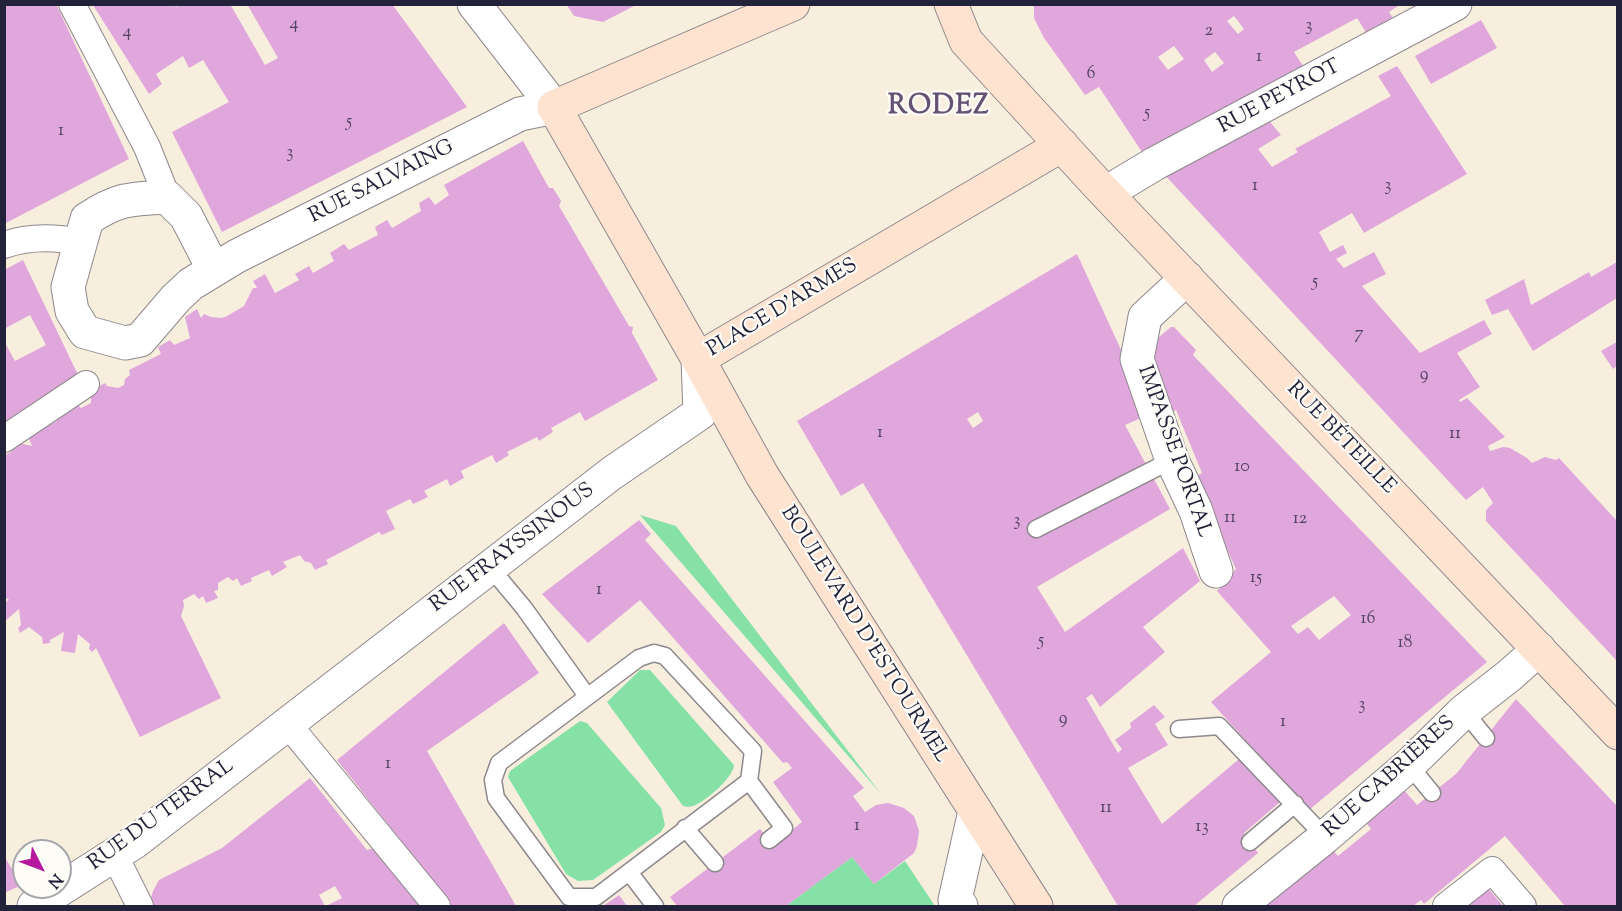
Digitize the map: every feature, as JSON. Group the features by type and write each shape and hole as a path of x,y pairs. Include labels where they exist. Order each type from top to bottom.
{"main road":[{"path":"554,107 793,4"},
{"path":"951,4 966,41 1062,145"},
{"name":"PLACE D'ARMES","path":"554,107 698,359 1062,145"},
{"name":"RUE BÉTEILLE","path":"1062,145 1617,733"},
{"name":"BOULEVARD D'ESTOURMEL","path":"698,359 762,475 1036,906"}],"street":[{"path":"72,4 147,147 167,197 186,216 214,270 191,284 140,339 125,343 86,332 72,311 68,287 87,219 106,206 127,199 167,197"},
{"path":"474,4 554,107"},
{"name":"RUE PEYROT","path":"1106,193 1156,163 1455,4"},
{"name":"RUE SALVAING","path":"214,270 237,256 520,114 554,107"},
{"path":"4,245 55,237 81,242"},
{"name":"IMPASSE PORTAL","path":"1187,278 1145,317 1137,359 1172,460 1196,511 1216,571"},
{"name":"RUE FRAYSSINOUS","path":"287,723 612,473 700,412 698,359"},
{"path":"4,439 86,384"},
{"name":"RUE CABRIÈRES","path":"1239,906 1325,837 1409,765 1464,711 1539,649"},
{"path":"287,723 437,906"},
{"name":"RUE DU TERRAL","path":"34,906 136,841 287,723"},
{"path":"961,906 956,900 975,812"},
{"path":"114,854 140,906"},
{"path":"1446,906 1489,862 1523,906"}],"lane":[{"path":"1036,528 1172,460"},
{"path":"489,566 525,608 587,696"},
{"path":"654,653 665,656 753,751 748,781 596,897 569,897 496,798 493,780 499,763 639,658 654,653"},
{"path":"1464,711 1486,738"},
{"path":"1179,729 1218,726 1325,837"},
{"path":"1409,765 1432,793"},
{"path":"748,781 784,828 769,840"},
{"path":"1250,842 1294,804"},
{"path":"685,828 715,863"},
{"path":"629,872 656,906"}],"green space":[{"path":"640,515 676,526 881,794"},
{"path":"640,670 650,670 734,765 729,776 718,789 698,804 683,806 607,702"},
{"path":"580,721 587,723 661,808 665,825 661,832 593,880 578,881 566,874 508,777 510,771"},
{"path":"852,857 874,884 905,861 935,906 786,906"}],"building":[{"path":"4,4 56,4 129,159 4,224"},
{"path":"182,4 230,4 265,65 278,58 247,4 392,4 467,107 222,232 172,132 229,102 203,60 189,68 183,56 156,74 162,84 149,94 93,5 174,5 176,7"},
{"path":"566,4 638,4 603,22 574,16"},
{"path":"1034,4 1262,4 1263,6 1266,4 1401,4 1389,12 1393,18 1367,34 1357,18 1294,52 1305,69 1142,152 1099,87 1085,95 1044,38 1034,18","holes":["1234,16 1244,29 1238,34 1227,21","1174,46 1184,59 1168,70 1158,57","1215,52 1224,63 1212,72 1204,60"]},
{"path":"1481,20 1497,48 1431,84 1415,56"},
{"path":"1397,66 1467,174 1364,233 1352,213 1319,232 1330,252 1343,245 1347,253 1336,259 1344,268 1374,252 1386,274 1362,286 1420,353 1484,320 1492,334 1457,353 1480,387 1459,400 1460,402 1467,398 1505,437 1488,446 1490,451 1503,447 1510,448 1532,463 1545,457 1556,460 1559,458 1617,521 1617,661 1486,521 1486,510 1493,503 1483,487 1466,500 1162,172 1266,117 1281,135 1258,149 1272,167 1298,152 1295,149 1391,96 1378,76"},
{"path":"523,141 549,188 553,188 561,201 559,206 629,326 633,327 632,333 658,380 585,421 580,412 551,428 553,432 539,441 537,437 507,452 509,455 496,463 492,455 461,471 464,478 450,486 447,479 424,491 428,497 413,504 410,499 386,511 395,529 382,535 379,532 326,560 328,564 315,570 311,563 304,561 300,555 283,562 287,567 272,576 269,570 251,578 252,581 241,586 237,578 233,581 228,577 218,583 218,590 214,591 218,598 206,603 203,596 199,599 194,594 183,600 181,616 221,698 140,737 96,648 92,652 89,649 90,644 78,634 75,653 61,651 64,632 50,640 50,643 43,644 42,637 29,627 20,633 19,609 4,622 4,604 9,599 4,598 4,456 12,451 10,441 32,446 25,429 35,424 46,427 57,421 54,417 76,404 81,408 91,403 94,394 92,390 105,383 107,386 118,388 124,385 125,379 130,375 129,370 161,354 158,347 170,340 174,345 190,338 185,317 197,309 201,318 204,314 222,318 227,316 244,306 253,288 257,288 253,281 265,274 275,293 299,280 295,274 309,266 313,273 334,261 330,253 344,244 349,250 378,235 375,227 387,220 392,228 421,211 419,203 429,197 435,205 449,195 444,185"},
{"path":"1077,254 1123,354 1141,418 1125,425 1170,509 1037,587 1065,632 1183,548 1200,581 1143,627 1165,652 1100,707 1092,694 1086,698 1118,753 1122,749 1115,740 1131,728 1130,723 1154,705 1165,717 1155,724 1168,745 1128,768 1162,824 1239,759 1280,802 1244,833 1258,853 1194,906 1118,906 863,483 841,496 797,421","holes":["978,412 983,421 973,428 967,419"]},
{"path":"23,260 79,377 4,424 4,341 15,361 46,345 30,315 4,329 4,270"},
{"path":"1617,262 1617,298 1533,351 1508,309 1492,315 1485,300 1524,279 1531,305 1589,272 1591,277"},
{"path":"1174,327 1196,350 1193,355 1487,662 1309,810 1211,702 1271,652 1217,591 1236,569 1194,477 1202,473 1176,410 1170,412 1147,347","holes":["1334,596 1351,615 1319,640 1308,627 1298,634 1291,626"]},
{"path":"1617,342 1617,366 1613,369 1601,351"},
{"path":"639,520 651,534 645,540 864,788 853,796 865,812 876,805 888,803 904,808 914,816 919,831 914,853 874,884 852,857 786,906 677,906 670,897 760,829 773,845 802,822 773,782 792,768 787,762 783,763 640,600 588,643 542,594"},
{"path":"504,623 539,673 427,751 516,906 451,906 337,760"},
{"path":"1516,699 1617,806 1617,906 1565,906 1505,836 1424,904 1421,900 1413,906 1259,906 1331,848 1338,856 1371,829 1364,820 1403,789 1417,805 1456,774"},
{"path":"310,778 367,850 380,846 422,906 326,906 342,898 335,886 319,895 325,906 152,906 150,902 159,880 222,848"},
{"path":"4,856 12,869 12,889 4,893"},
{"path":"1487,887 1503,906 1463,906"},
{"path":"619,895 627,906 603,906"}],"district":[{"name":"RODEZ","path":"939,108"}]}
